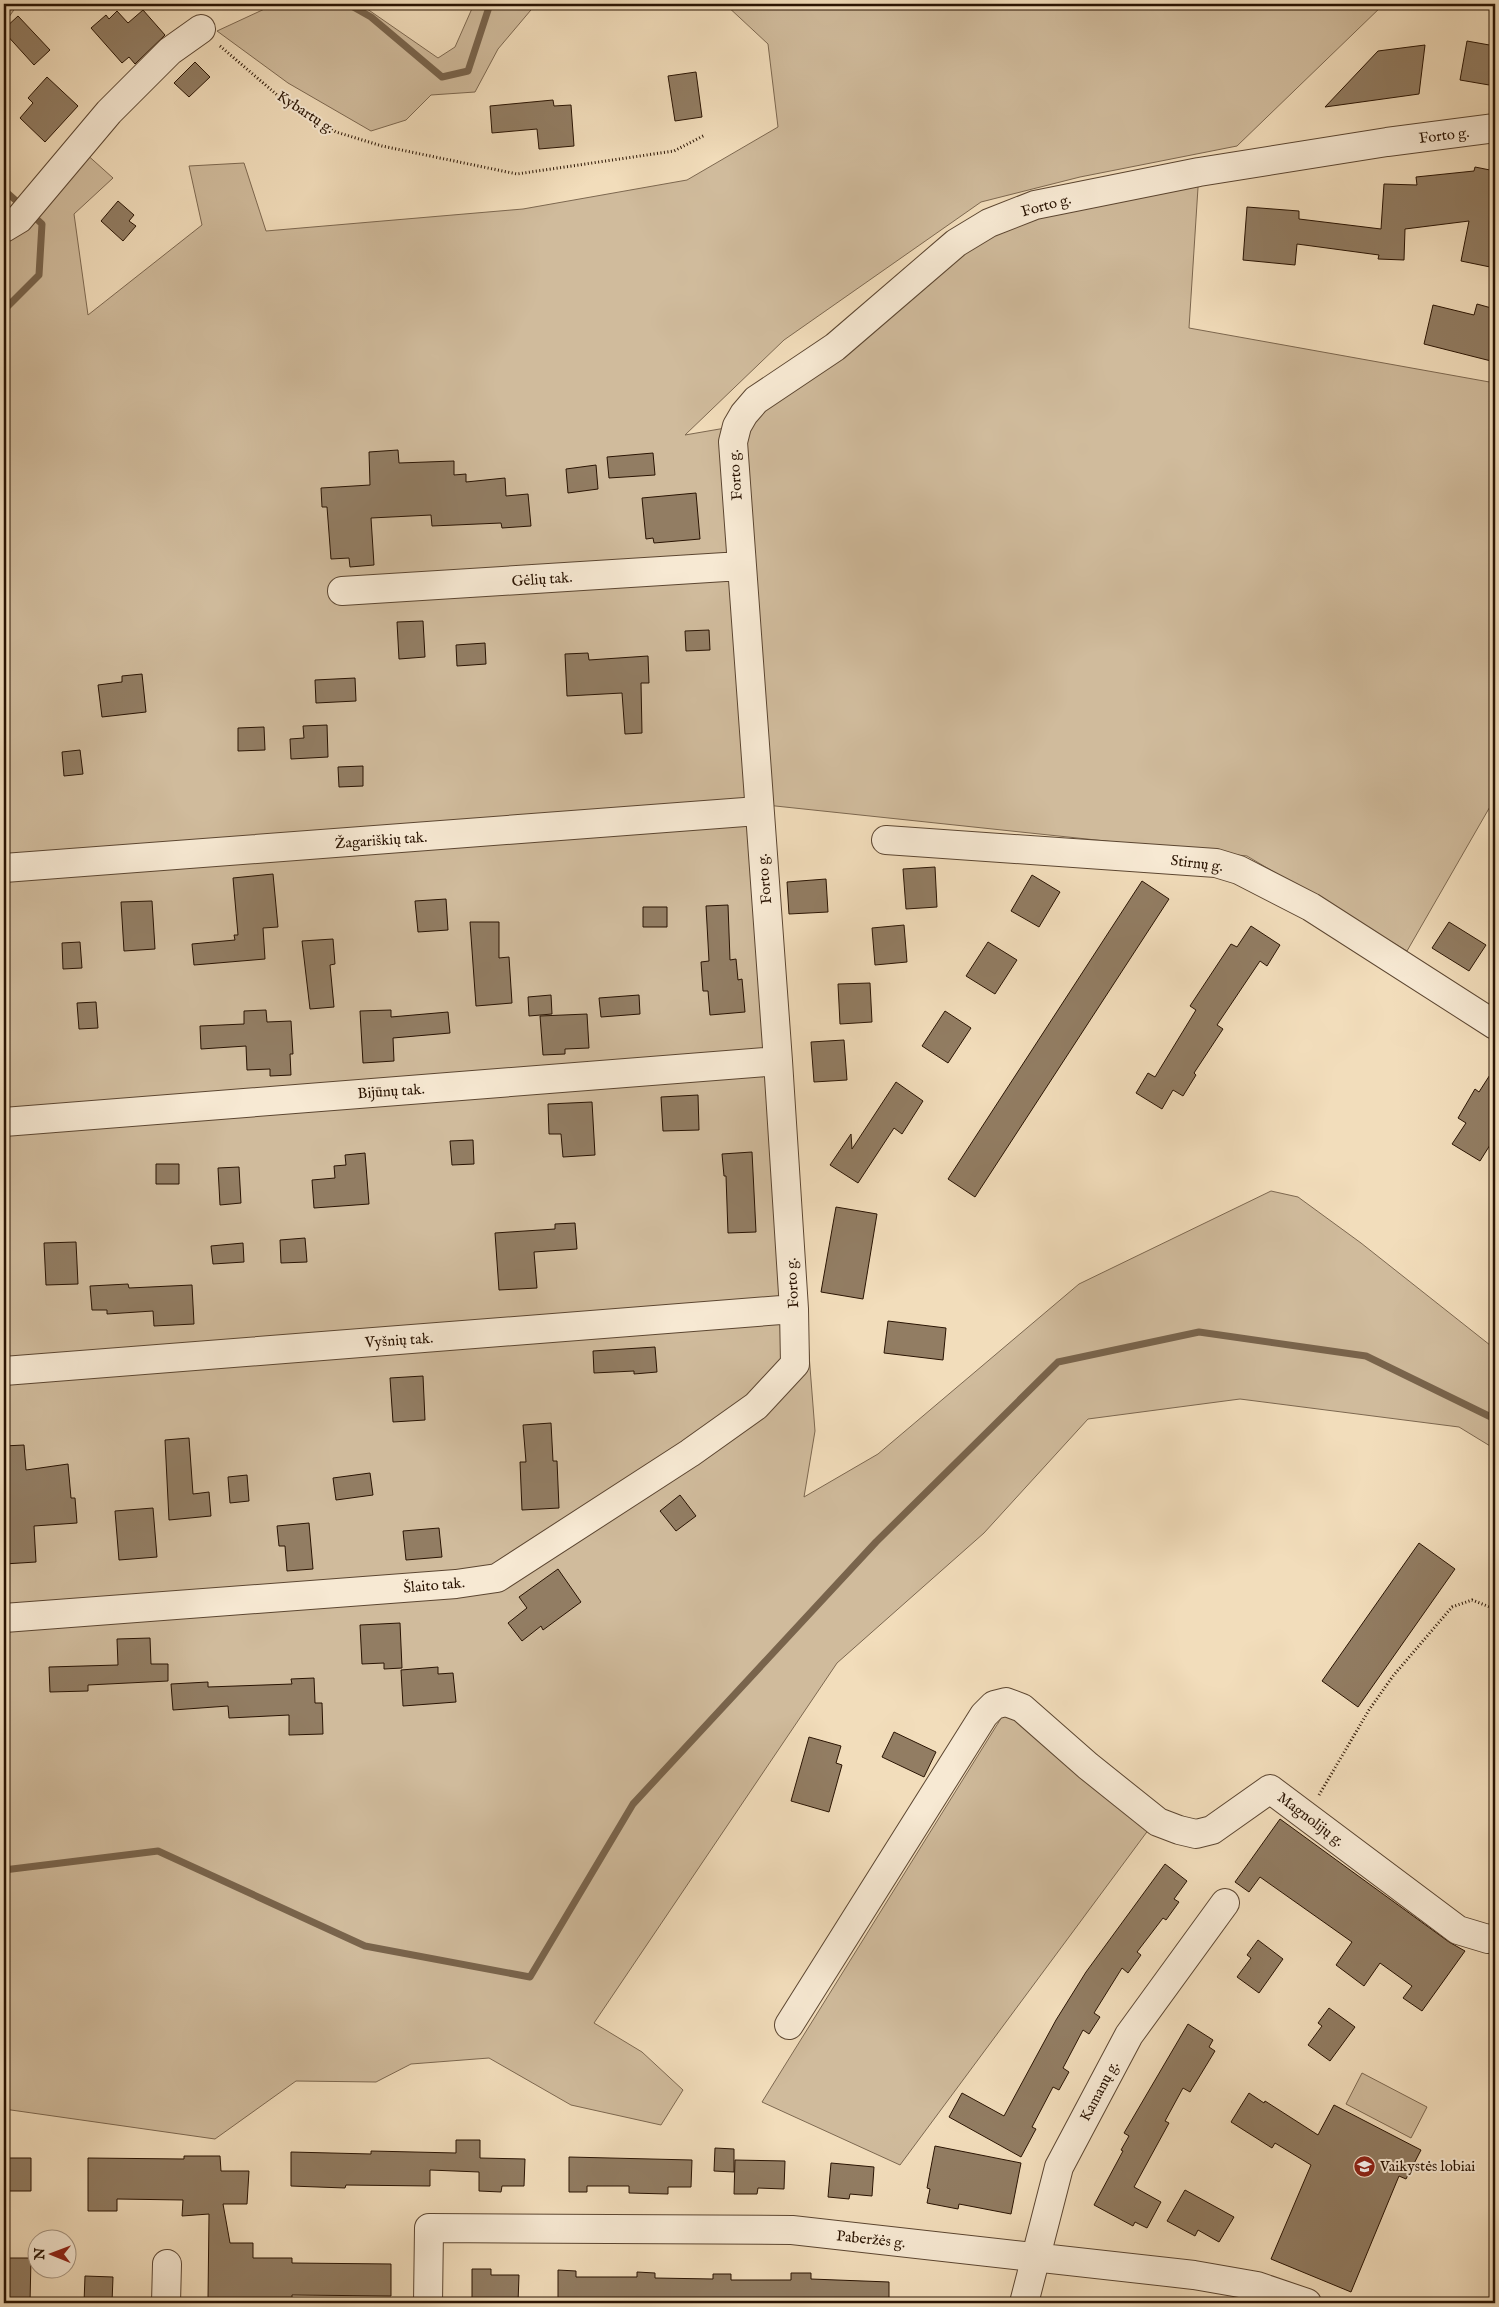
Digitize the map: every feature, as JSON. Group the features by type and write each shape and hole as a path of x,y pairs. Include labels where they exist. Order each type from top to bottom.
{"street":[{"path":"19,216 109,112 170,51 201,29"},
{"name":"Forto g.","path":"795,1364 794,1310 778,1061 758,811 733,442 737,426 756,400 835,348 956,244 990,224 1035,205 1199,172 1387,142 1495,128"},
{"name":"Gėlių tak.","path":"342,592 741,566"},
{"name":"Žagariškių tak.","path":"4,868 758,811"},
{"name":"Stirnų g.","path":"886,840 1224,865 1239,870 1311,907 1495,1025"},
{"name":"Bijūnų tak.","path":"4,1122 778,1061"},
{"name":"Vyšnių tak.","path":"4,1371 794,1310"},
{"name":"Šlaito tak.","path":"4,1618 456,1584 497,1578 704,1443 756,1406 795,1364"},
{"name":"Magnolijų g.","path":"789,2025 984,1715 994,1705 1006,1702 1022,1708 1088,1766 1158,1822 1196,1834 1212,1830 1270,1789 1458,1930 1488,1939 1495,1938"},
{"name":"Kamanų g.","path":"1024,2303 1059,2167 1129,2035 1225,1903"},
{"name":"Paberžės g.","path":"428,2303 430,2228 792,2230 1203,2277 1257,2286 1307,2303"},
{"path":"166,2303 167,2264"}],"path":[{"name":"Kybartų g.","path":"201,29 290,106 336,132 382,146 517,174 674,151 705,135"},
{"path":"1307,1817 1369,1710 1393,1676 1452,1607 1472,1600 1495,1609"}],"shaded area":[{"path":"4,4 18,4 4,24"},
{"path":"272,4 360,4 438,58 455,47 474,4 536,4 498,49 475,92 431,95 406,120 371,131 288,83 217,31"},
{"path":"725,4 1384,4 1237,146 1080,177 981,202 784,340 685,435 737,426 989,223 1199,172 1189,328 1495,383 1495,798 1407,951 1247,856 766,805 815,1431 804,1497 878,1454 1079,1284 1271,1191 1298,1197 1361,1243 1495,1349 1495,1449 1459,1427 1240,1399 1088,1419 984,1533 837,1663 594,2023 642,2052 683,2090 661,2125 571,2105 489,2058 411,2064 376,2082 296,2081 215,2139 4,2109 4,238 84,152 113,178 74,214 88,315 202,225 189,166 244,163 266,231 523,209 687,180 778,127 768,44"},
{"path":"1005,1712 1152,1825 900,2165 762,2102"},
{"path":"1362,2073 1427,2107 1411,2138 1346,2104"}],"building":[{"path":"143,10 165,35 135,64 129,57 122,63 91,28 106,15 109,19 117,11 128,23"},
{"path":"18,16 50,50 34,65 4,32 4,29"},
{"path":"1467,41 1495,46 1495,86 1460,80"},
{"path":"1425,45 1419,94 1325,107 1378,51"},
{"path":"195,62 210,77 189,97 174,83"},
{"path":"696,72 702,117 675,121 668,76"},
{"path":"47,77 78,106 45,142 20,118 33,103 28,98"},
{"path":"553,100 554,106 571,105 574,146 539,149 537,129 492,133 490,106"},
{"path":"1475,167 1495,171 1495,268 1461,261 1469,221 1405,229 1404,260 1378,259 1379,255 1297,244 1295,265 1243,260 1247,207 1299,211 1299,219 1381,229 1384,184 1417,185 1416,177 1474,171"},
{"path":"118,201 134,215 129,221 136,226 123,241 101,221"},
{"path":"1477,304 1495,309 1495,362 1424,344 1433,305 1474,315"},
{"path":"398,450 399,463 454,461 454,475 466,474 466,482 505,478 506,496 528,494 531,526 502,528 501,523 432,526 431,515 371,518 374,565 350,567 349,558 331,559 327,507 322,507 321,488 370,485 369,452"},
{"path":"653,453 655,475 609,478 607,457"},
{"path":"596,465 598,489 568,493 566,469"},
{"path":"696,493 700,539 654,543 653,538 646,539 642,498"},
{"path":"423,621 425,657 399,659 397,622"},
{"path":"709,630 710,650 686,651 685,631"},
{"path":"485,643 486,664 457,666 456,645"},
{"path":"588,653 589,660 648,656 649,683 641,683 642,733 625,734 622,693 567,696 565,654"},
{"path":"142,674 146,712 102,717 98,685 122,682 122,676"},
{"path":"355,678 356,701 316,703 315,680"},
{"path":"327,725 328,757 291,759 290,739 304,738 303,726"},
{"path":"264,727 265,750 238,751 238,728"},
{"path":"80,750 83,774 64,776 62,752"},
{"path":"363,766 363,786 339,787 338,767"},
{"path":"935,867 937,907 906,909 903,869"},
{"path":"273,874 278,927 263,928 265,959 194,965 192,944 235,940 234,935 238,935 233,878"},
{"path":"1032,875 1060,892 1039,927 1011,911"},
{"path":"826,879 828,912 789,914 787,882"},
{"path":"1142,881 1169,899 975,1197 948,1179"},
{"path":"446,899 448,930 418,932 415,901"},
{"path":"152,901 155,949 124,951 121,902"},
{"path":"728,905 730,960 736,959 738,980 742,979 745,1012 710,1015 708,991 703,991 701,962 709,961 706,906"},
{"path":"643,907 667,907 667,927 643,927"},
{"path":"470,922 499,922 499,958 509,957 512,1003 476,1006"},
{"path":"1449,922 1486,945 1469,971 1432,948"},
{"path":"904,925 907,962 875,965 872,928"},
{"path":"1251,926 1280,945 1267,966 1260,961 1217,1025 1223,1029 1194,1073 1196,1075 1183,1096 1173,1090 1162,1109 1136,1093 1148,1073 1155,1077 1196,1010 1190,1006 1231,944 1237,947"},
{"path":"333,939 335,964 330,965 334,1007 310,1009 302,941"},
{"path":"80,942 82,968 63,969 62,943"},
{"path":"988,942 1017,960 995,994 966,976"},
{"path":"870,983 872,1022 840,1024 838,984"},
{"path":"551,995 552,1014 529,1016 528,997"},
{"path":"639,995 640,1014 601,1017 599,998"},
{"path":"96,1002 98,1028 79,1029 77,1003"},
{"path":"266,1010 267,1022 291,1021 293,1054 290,1054 291,1075 270,1076 270,1069 247,1070 246,1046 201,1049 200,1026 244,1024 244,1011"},
{"path":"391,1010 391,1017 448,1012 450,1033 393,1038 394,1061 363,1063 360,1011"},
{"path":"945,1011 971,1028 948,1063 922,1046"},
{"path":"587,1014 589,1048 565,1049 565,1054 543,1055 540,1016"},
{"path":"844,1040 847,1080 814,1082 811,1042"},
{"path":"1495,1067 1495,1137 1480,1161 1452,1144 1466,1123 1458,1118 1475,1089 1479,1092"},
{"path":"896,1082 923,1101 902,1134 894,1128 858,1183 830,1165 851,1134 852,1149"},
{"path":"698,1095 699,1130 663,1131 661,1097"},
{"path":"592,1102 595,1155 563,1157 561,1134 549,1134 548,1104"},
{"path":"473,1140 474,1164 452,1165 450,1141"},
{"path":"752,1152 756,1232 728,1233 726,1176 724,1176 722,1154"},
{"path":"365,1153 369,1204 314,1208 312,1180 335,1178 334,1166 346,1165 345,1155"},
{"path":"156,1164 179,1164 179,1184 156,1184"},
{"path":"239,1167 241,1203 220,1205 218,1168"},
{"path":"836,1207 877,1214 863,1299 821,1292"},
{"path":"575,1223 577,1249 534,1252 537,1288 499,1290 495,1233 555,1229 555,1224"},
{"path":"305,1238 307,1262 281,1263 280,1240"},
{"path":"76,1242 78,1284 46,1285 44,1243"},
{"path":"243,1243 244,1262 213,1264 211,1246"},
{"path":"128,1284 129,1288 192,1285 194,1324 154,1326 153,1311 107,1314 107,1310 92,1310 90,1286"},
{"path":"888,1321 946,1328 943,1360 884,1353"},
{"path":"655,1347 657,1372 634,1374 634,1371 594,1373 593,1351"},
{"path":"423,1376 425,1420 393,1422 390,1378"},
{"path":"551,1423 553,1461 557,1461 559,1508 522,1510 520,1462 526,1462 523,1425"},
{"path":"189,1438 193,1494 209,1492 211,1516 169,1520 165,1440"},
{"path":"24,1445 26,1470 68,1464 71,1498 75,1498 77,1523 34,1526 36,1562 4,1564 4,1506 9,1506 4,1446"},
{"path":"370,1473 373,1495 336,1500 333,1478"},
{"path":"247,1475 249,1501 230,1503 228,1477"},
{"path":"680,1495 696,1516 676,1531 660,1511"},
{"path":"153,1508 157,1557 119,1560 115,1511"},
{"path":"309,1523 313,1569 287,1571 285,1546 279,1546 277,1526"},
{"path":"439,1528 442,1557 406,1560 403,1531"},
{"path":"1419,1543 1455,1569 1358,1707 1322,1681"},
{"path":"558,1569 581,1602 543,1630 541,1626 522,1641 508,1623 527,1608 519,1597"},
{"path":"400,1623 402,1668 384,1669 384,1663 362,1664 360,1625"},
{"path":"150,1638 151,1664 168,1664 168,1681 88,1685 88,1691 50,1692 49,1667 118,1665 117,1639"},
{"path":"438,1667 438,1674 453,1673 456,1702 403,1706 401,1670"},
{"path":"314,1678 315,1703 322,1703 323,1734 289,1735 289,1715 229,1718 228,1706 173,1710 171,1684 208,1682 208,1687 292,1684 291,1679"},
{"path":"894,1732 936,1752 924,1777 882,1757"},
{"path":"809,1737 841,1746 836,1763 842,1765 829,1812 791,1801"},
{"path":"1280,1819 1449,1942 1465,1951 1422,2011 1403,1998 1412,1986 1380,1963 1364,1986 1336,1965 1352,1942 1260,1877 1249,1892 1235,1882"},
{"path":"1165,1864 1187,1881 1174,1899 1179,1902 1166,1920 1163,1918 1137,1952 1141,1955 1128,1973 1122,1968 1094,2013 1100,2017 1089,2034 1083,2030 1063,2068 1069,2072 1059,2090 1053,2087 1032,2127 1036,2129 1021,2157 949,2117 962,2093 1004,2116 1056,2020 1086,1972"},
{"path":"1258,1940 1283,1959 1259,1993 1237,1977 1251,1958 1247,1955"},
{"path":"1329,2008 1355,2027 1330,2061 1308,2045 1322,2026 1318,2023"},
{"path":"1188,2024 1213,2040 1209,2047 1215,2051 1190,2092 1183,2088 1165,2121 1169,2123 1134,2187 1161,2202 1147,2228 1135,2222 1133,2226 1094,2205 1123,2151 1121,2150 1129,2136 1124,2133"},
{"path":"1249,2093 1318,2135 1334,2105 1421,2150 1406,2179 1399,2176 1351,2292 1271,2259 1311,2165 1275,2143 1272,2148 1231,2122"},
{"path":"456,2140 480,2140 480,2158 525,2159 524,2186 502,2186 501,2192 479,2191 479,2172 430,2170 430,2186 346,2185 345,2188 291,2186 291,2152 371,2154 371,2151 456,2153"},
{"path":"935,2146 1021,2163 1011,2214 959,2204 958,2209 927,2203 930,2189 927,2188"},
{"path":"715,2148 734,2149 734,2172 714,2171"},
{"path":"184,2156 220,2156 221,2171 249,2171 247,2204 223,2204 230,2243 253,2243 253,2258 292,2258 292,2263 391,2264 391,2296 292,2295 292,2301 208,2299 209,2214 182,2216 183,2200 117,2199 117,2211 88,2211 88,2158 184,2159"},
{"path":"569,2157 692,2160 691,2187 668,2187 668,2194 629,2193 629,2186 587,2186 587,2192 569,2192"},
{"path":"4,2158 31,2158 31,2191 4,2191"},
{"path":"735,2160 785,2161 784,2189 758,2188 757,2194 734,2194"},
{"path":"831,2163 874,2167 872,2196 850,2194 849,2199 828,2197"},
{"path":"1185,2190 1234,2217 1219,2242 1198,2230 1195,2236 1167,2221"},
{"path":"4,2258 28,2258 28,2280 31,2280 30,2303 4,2303"},
{"path":"472,2269 491,2269 491,2275 519,2275 518,2303 472,2303"},
{"path":"558,2270 576,2271 576,2277 637,2277 637,2272 655,2273 655,2278 713,2279 713,2274 731,2274 731,2280 791,2280 791,2273 811,2273 811,2279 889,2282 889,2303 558,2303"},
{"path":"85,2276 113,2277 112,2303 84,2303"}],"waterway":[{"path":"4,12 8,4"},
{"path":"348,4 371,17 442,77 468,71 490,4"},
{"path":"4,190 22,206"},
{"path":"4,310 39,275 42,224 30,213"},
{"path":"4,1870 158,1851 365,1946 530,1977 633,1804 876,1542 1058,1362 1199,1332 1366,1356 1495,1419"}],"place":[{"name":"Vaikystės lobiai","path":"1364,2166"}]}
